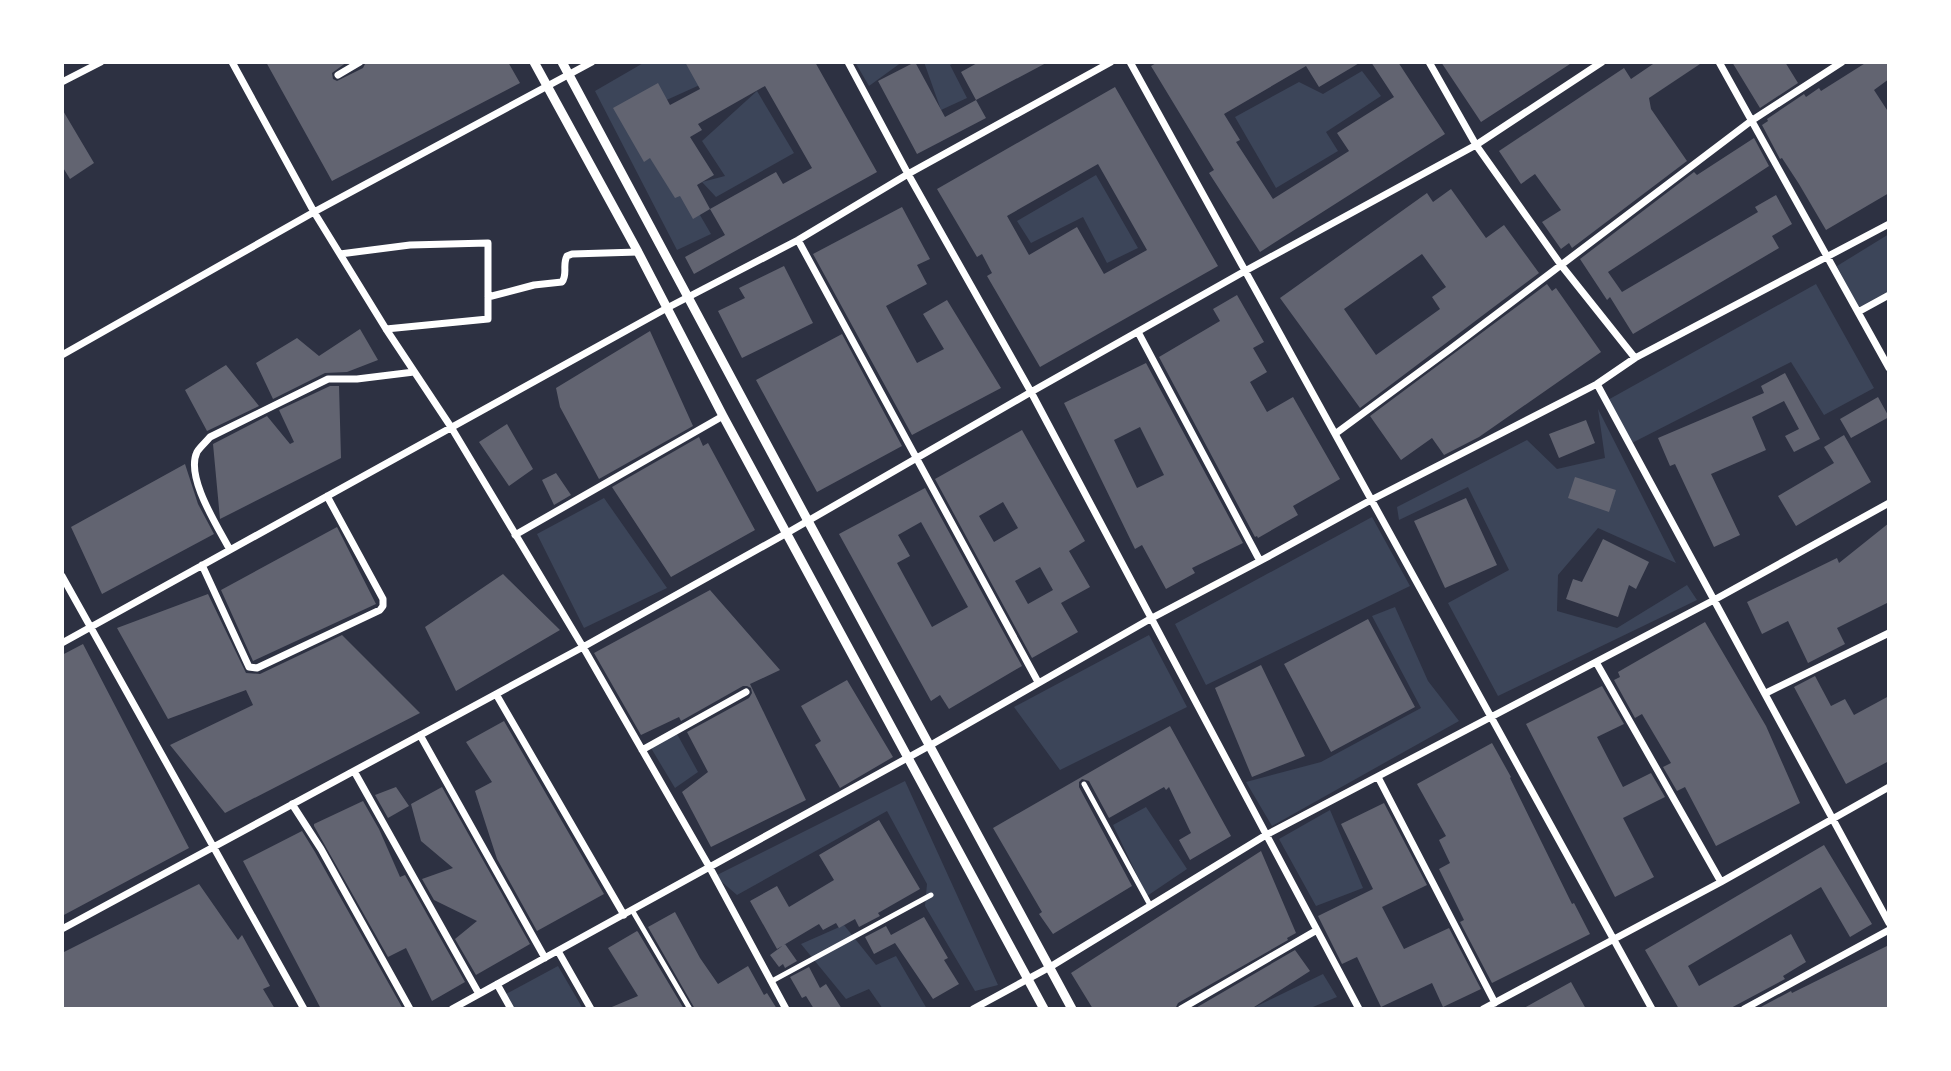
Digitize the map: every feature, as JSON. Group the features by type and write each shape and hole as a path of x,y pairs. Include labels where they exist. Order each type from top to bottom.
{"street":[{"path":"62,82 101,62"},
{"path":"232,62 314,212 451,427 583,647 710,868 786,1009"},
{"path":"338,75 360,62"},
{"path":"534,62 1044,1009"},
{"path":"562,62 1072,1009"},
{"path":"62,355 314,212 592,62"},
{"path":"848,62 1031,392 1359,1009"},
{"path":"62,643 667,308 798,240 908,174 1111,62"},
{"path":"1130,62 1652,1009"},
{"path":"1429,62 1476,145 1561,265 1635,358"},
{"path":"62,929 787,533 1245,271 1476,145 1602,62"},
{"path":"1719,62 1889,368"},
{"path":"1335,434 1751,121 1842,62"},
{"path":"452,1009 929,746 1150,619 1371,500 1597,384 1635,358 1889,224"},
{"path":"798,240 1038,682"},
{"path":"340,254 410,245 488,243 488,319 386,329"},
{"path":"488,297 534,285 562,282 565,260 572,254 638,252"},
{"path":"1858,312 1889,295"},
{"path":"1138,332 1260,561"},
{"path":"230,550 198,490 194,461 210,437 328,379 414,372"},
{"path":"1597,384 1889,923"},
{"path":"515,535 723,416"},
{"path":"202,565 251,668 257,668 380,610 383,599 327,496"},
{"path":"973,1009 1050,967 1266,835 1714,600 1889,503"},
{"path":"62,576 304,1009"},
{"path":"1766,693 1889,633"},
{"path":"1596,662 1721,882"},
{"path":"642,750 746,692"},
{"path":"496,694 624,915"},
{"path":"420,735 545,958"},
{"path":"354,771 479,994"},
{"path":"1378,777 1495,1003"},
{"path":"1084,784 1150,905"},
{"path":"1483,1009 1721,882 1889,787"},
{"path":"292,804 321,849 410,1009"},
{"path":"772,981 931,895"},
{"path":"632,910 690,1009"},
{"path":"1181,1009 1317,930"},
{"path":"1744,1009 1889,930"},
{"path":"558,951 591,1009"},
{"path":"497,984 511,1009"}],"shaded area":[{"path":"645,62 704,62 713,79 640,112 711,234 677,250 595,91"},
{"path":"855,62 902,62 869,86"},
{"path":"924,62 956,62 950,65 967,98 941,110"},
{"path":"1362,71 1381,96 1326,132 1338,151 1276,188 1235,117 1299,82 1323,94"},
{"path":"757,91 794,153 716,197 702,182 725,176 702,141"},
{"path":"1096,175 1138,248 1107,263 1083,217 1031,243 1017,221"},
{"path":"1889,234 1889,291 1858,308 1837,266"},
{"path":"1816,284 1874,388 1824,415 1791,362 1630,444 1606,401"},
{"path":"1598,409 1676,563 1598,528 1558,575 1557,611 1617,628 1687,585 1697,600 1498,696 1448,603 1509,570 1468,487 1399,520 1397,507 1527,440 1557,469 1605,458"},
{"path":"604,498 667,588 584,628 537,534"},
{"path":"1372,517 1410,586 1206,685 1175,624"},
{"path":"1395,607 1428,681 1459,721 1272,826 1246,782 1321,762 1421,708 1372,616"},
{"path":"1149,635 1187,707 1060,770 1014,707"},
{"path":"677,734 698,772 675,788 648,743"},
{"path":"905,781 998,985 975,991 925,906 927,884 887,811 737,895 715,876"},
{"path":"1146,807 1187,869 1147,896 1113,825"},
{"path":"1330,810 1363,888 1316,906 1279,839"},
{"path":"844,925 876,965 896,956 927,1009 883,1009 869,989 846,999 801,944"},
{"path":"558,966 583,1009 515,1009 506,994"},
{"path":"1323,974 1337,997 1308,1009 1253,1008"}],"building":[{"path":"266,62 347,62 332,73 337,81 363,68 366,62 508,62 520,83 332,181"},
{"path":"685,62 815,62 877,172 694,274 685,257 725,235 710,209 693,219 680,196 675,198 650,158 644,162 613,108 658,83 670,105 700,89","holes":["765,86 812,168 783,184 776,172 710,209 697,185 714,175 690,137 702,130 698,124"]},
{"path":"915,62 945,117 976,100 986,118 917,154 878,81"},
{"path":"979,62 1048,62 976,100 961,72"},
{"path":"1158,62 1361,62 1319,87 1306,66 1224,114 1240,140 1236,142 1273,199 1349,151 1337,133 1394,97 1371,62 1398,62 1445,134 1260,252 1209,173 1214,170 1151,66"},
{"path":"1441,62 1573,62 1481,122"},
{"path":"1656,62 1703,62 1649,98 1651,109 1687,161 1572,248 1569,243 1561,249 1542,222 1561,210 1535,174 1521,184 1499,151 1624,68 1631,79"},
{"path":"1732,62 1785,62 1798,83 1760,108"},
{"path":"1867,62 1889,62 1889,79 1874,90 1889,113 1889,193 1826,230 1762,125 1804,94 1806,97 1819,88 1821,91"},
{"path":"1115,87 1218,266 1040,367 987,276 992,273 982,254 977,257 937,189","holes":["1098,164 1147,250 1104,274 1077,227 1029,255 1007,216"]},
{"path":"62,109 94,163 70,179 62,166"},
{"path":"1754,138 1769,166 1608,272 1622,292 1758,212 1755,207 1776,195 1792,224 1772,236 1779,248 1633,334 1610,297 1607,300 1580,259 1694,172 1697,175"},
{"path":"1451,189 1486,238 1504,225 1539,273 1360,408 1280,298 1427,193 1433,202","holes":["1422,254 1446,287 1432,297 1440,309 1376,355 1344,309"]},
{"path":"902,207 930,259 917,265 927,284 886,306 917,363 944,349 923,314 947,300 1001,388 912,435 813,254"},
{"path":"784,266 813,323 742,358 718,311 745,298 739,288"},
{"path":"1547,284 1552,291 1556,288 1601,352 1479,437 1444,455 1432,438 1401,460 1370,416"},
{"path":"1237,295 1264,342 1253,348 1267,372 1250,382 1267,412 1293,397 1340,479 1293,506 1298,515 1258,538 1159,357 1220,321 1213,309"},
{"path":"360,329 378,360 347,372 325,373 273,399 256,363 297,338 319,356"},
{"path":"650,331 693,426 599,479 560,407 556,388"},
{"path":"842,334 902,446 817,492 756,380"},
{"path":"1146,363 1243,543 1192,568 1195,573 1166,589 1142,545 1135,549 1064,403","holes":["1140,427 1164,475 1137,488 1114,440"]},
{"path":"226,365 259,406 207,431 185,390"},
{"path":"1785,373 1820,439 1794,452 1785,436 1799,429 1784,401 1752,417 1766,450 1711,474 1740,535 1714,547 1675,464 1670,466 1658,438 1764,393 1761,386"},
{"path":"330,386 339,386 341,458 220,519 213,444 267,416 290,444 294,442 279,410"},
{"path":"1878,397 1889,417 1851,438 1840,419"},
{"path":"1586,420 1595,443 1559,458 1549,434"},
{"path":"507,424 533,469 509,486 479,442"},
{"path":"1022,430 1085,541 1069,551 1090,587 1061,603 1078,632 1032,658 935,479","holes":["1003,502 1018,528 994,542 979,516","1040,567 1053,590 1028,604 1015,581"]},
{"path":"1844,435 1871,482 1796,526 1778,496 1834,463 1824,447"},
{"path":"699,437 703,446 708,443 755,530 671,577 612,487"},
{"path":"185,464 198,504 214,534 102,594 71,527"},
{"path":"556,473 571,495 554,505 542,480"},
{"path":"1575,477 1616,490 1609,512 1568,498"},
{"path":"925,488 1022,666 949,709 940,695 931,701 839,534","holes":["921,522 968,607 932,627 897,563 910,556 898,535"]},
{"path":"1466,498 1497,565 1445,588 1414,521"},
{"path":"1889,523 1889,602 1837,628 1845,644 1808,663 1788,621 1762,634 1747,602 1837,558 1839,563"},
{"path":"337,527 376,604 253,661 221,590"},
{"path":"1603,539 1649,562 1636,589 1629,585 1618,617 1566,599 1573,579 1582,582"},
{"path":"503,574 560,630 456,691 425,627"},
{"path":"710,590 780,670 750,684 806,800 711,847 682,792 708,772 687,732 749,698 751,688 743,686 681,721 679,717 641,735 594,653"},
{"path":"208,594 246,673 260,674 342,635 420,713 225,813 170,745 253,705 246,690 168,719 117,628"},
{"path":"1368,619 1415,707 1331,752 1284,664"},
{"path":"1705,622 1766,726 1800,803 1716,846 1685,787 1677,791 1663,767 1671,763 1642,714 1635,718 1614,680 1620,677 1618,672"},
{"path":"83,644 189,848 62,916 62,655"},
{"path":"1261,665 1305,756 1252,777 1215,688"},
{"path":"1815,676 1831,706 1845,699 1854,715 1889,696 1889,761 1846,784 1794,687"},
{"path":"847,680 893,757 840,788 815,745 821,741 801,706"},
{"path":"1602,686 1624,724 1597,737 1623,787 1651,773 1665,797 1623,818 1654,877 1615,897 1526,724"},
{"path":"504,721 604,894 537,931 497,859 475,791 492,782 466,742"},
{"path":"1170,726 1231,836 1190,860 1179,840 1191,833 1169,787 1109,818 1089,781 1082,779 1079,787 1132,886 1053,934 993,828"},
{"path":"1492,743 1590,934 1492,983 1460,922 1464,920 1439,869 1450,863 1439,840 1446,836 1417,784"},
{"path":"396,787 409,806 388,818 375,795"},
{"path":"442,787 530,944 476,975 455,939 477,921 434,900 422,879 453,868 421,841 411,804"},
{"path":"363,801 400,877 405,875 465,982 432,1001 406,948 388,957 314,826"},
{"path":"1384,803 1427,885 1382,907 1404,949 1449,928 1481,989 1443,1007 1432,983 1381,1007 1357,957 1342,964 1318,916 1373,889 1341,824"},
{"path":"879,820 920,889 859,927 855,919 839,928 836,923 823,930 819,924 777,949 750,901 777,886 789,907 834,880 819,855"},
{"path":"302,831 403,1009 321,1009 243,861"},
{"path":"1824,845 1872,924 1850,937 1821,887 1688,966 1699,986 1791,934 1806,962 1783,976 1785,979 1729,1009 1679,1009 1645,950"},
{"path":"1261,851 1296,933 1178,1003 1175,1009 1093,1009 1071,973"},
{"path":"199,884 238,940 242,935 270,986 263,989 275,1009 62,1009 62,953"},
{"path":"675,912 718,984 748,966 764,995 767,993 777,1009 695,1009 648,927"},
{"path":"924,917 959,984 933,999 895,943 874,954 865,937 886,926 891,935"},
{"path":"637,931 684,1009 607,1009 638,996 608,948"},
{"path":"785,944 797,961 785,968 783,964 779,967 770,955"},
{"path":"1889,945 1889,1009 1761,1007 1791,991"},
{"path":"1295,950 1310,971 1251,1009 1194,1009"},
{"path":"809,967 820,988 826,984 842,1009 814,1009 806,996 802,998 790,977"},
{"path":"1571,982 1586,1009 1522,1009"}]}
